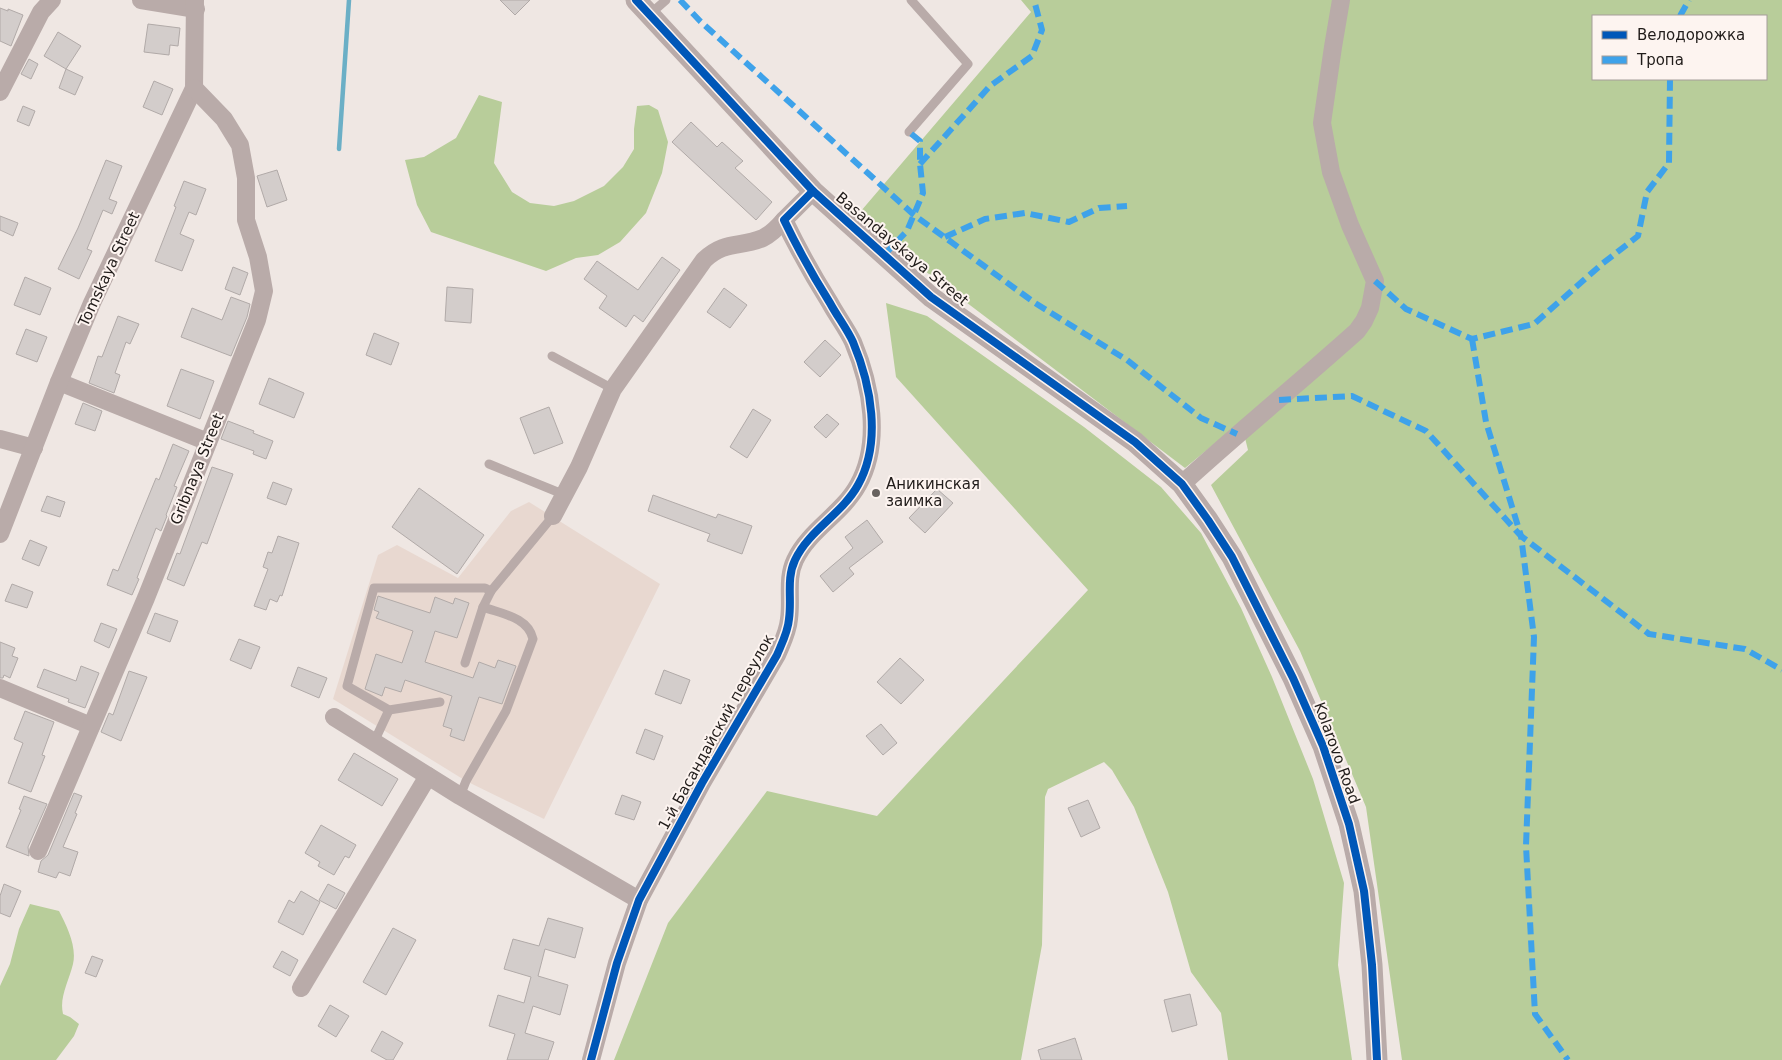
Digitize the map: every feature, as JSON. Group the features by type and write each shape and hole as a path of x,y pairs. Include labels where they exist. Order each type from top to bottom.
{"street":[{"path":"0,92 7,62 41,12 52,0"},
{"path":"141,0 195,4"},
{"path":"1182,484 1357,331 1370,308 1375,281 1350,225 1331,172 1322,122 1341,0"},
{"name":"Tomskaya Street","path":"0,534 59,382 97,294 194,88 195,4"},
{"name":"Basandayskaya Street","path":"643,7 813,192 931,297 1135,442 1182,484"},
{"name":"Gribnaya Street","path":"38,851 146,598 257,320 264,291 258,257 246,220 246,178 240,145 224,119 194,88"},
{"path":"553,516 565,495 613,389 704,260 713,251 764,238 813,192"},
{"name":"1-й Басандайский переулок","path":"591,1060 617,963 639,900 702,783 777,655 786,635 790,619 789,578 794,562 802,546 849,498 858,485 866,467 870,446 871,407 862,370 852,341 799,253 784,220"},
{"path":"59,382 208,442"},
{"path":"0,439 34,448"},
{"name":"Kolarovo Road","path":"1182,484 1232,557 1293,678 1323,746 1349,824 1364,891 1372,965 1377,1060"},
{"path":"0,688 91,726"},
{"path":"334,718 460,796 639,900"},
{"path":"301,988 428,776"}],"lane":[{"path":"643,7 666,0"},
{"path":"908,132 968,64 911,0"},
{"path":"552,356 613,389"},
{"path":"489,464 565,495"},
{"path":"465,663 483,607 491,591 553,516"},
{"path":"440,702 389,710 347,686 374,588 485,588 491,591"},
{"path":"460,796 466,781 506,711 532,639 530,629 522,622 483,607"},
{"path":"374,742 389,710"}],"shaded area":[{"path":"529,502 660,584 544,819 466,781 333,699 378,555 397,545 458,578 511,511"}],"green space":[{"path":"1021,0 1782,0 1782,1060 1402,1060 1366,807 1300,651 1211,485 1248,450 1241,422 1185,468 855,218 1031,12"},
{"path":"479,95 502,102 494,163 512,192 530,203 554,206 574,201 604,186 623,167 634,149 637,106 649,105 658,110 668,142 662,173 646,213 620,242 598,255 576,258 546,271 431,232 417,205 405,160 424,157 456,138"},
{"path":"886,303 927,316 1084,427 1161,487 1201,533 1241,608 1272,677 1313,779 1344,883 1338,965 1352,1060 1228,1060 1221,1013 1191,972 1168,892 1134,807 1112,770 1104,762 1048,789 1045,797 1042,945 1021,1060 614,1060 668,923 767,791 877,816 1088,590 896,377"},
{"path":"30,904 59,911 68,930 74,957 63,995 62,1008 63,1014 79,1024 74,1036 56,1060 0,1060 0,986 10,964 19,929"}],"building":[{"path":"500,0 530,0 515,15"},
{"path":"0,8 23,15 11,46 0,41"},
{"path":"148,24 180,28 178,46 170,45 169,55 144,52"},
{"path":"58,32 81,46 66,69 44,56"},
{"path":"29,59 38,64 31,79 21,74"},
{"path":"66,69 83,77 75,95 59,88"},
{"path":"154,81 173,89 162,115 143,107"},
{"path":"23,106 35,111 29,126 17,121"},
{"path":"691,122 717,147 722,142 743,161 735,168 772,202 756,220 672,142"},
{"path":"106,160 122,166 109,199 117,202 112,214 103,210 87,249 92,251 79,279 58,269 78,228"},
{"path":"277,170 287,200 267,207 257,176"},
{"path":"184,181 206,189 196,215 189,212 180,234 194,240 182,271 155,261"},
{"path":"0,216 18,223 13,236 0,230"},
{"path":"662,257 680,270 643,322 634,315 626,327 599,308 607,296 584,279 597,261 638,290"},
{"path":"233,267 248,273 240,295 225,289"},
{"path":"25,277 51,288 40,315 14,305"},
{"path":"447,287 473,289 471,323 445,321"},
{"path":"724,288 747,305 730,328 707,312"},
{"path":"231,297 250,304 247,317 231,356 181,337 192,308 222,320"},
{"path":"118,316 139,324 130,344 126,342 115,373 120,375 114,393 89,383 98,356 102,357"},
{"path":"26,329 47,337 37,362 16,354"},
{"path":"374,333 399,343 391,365 366,355"},
{"path":"825,340 841,355 820,377 804,362"},
{"path":"181,369 214,381 200,419 167,406"},
{"path":"269,378 304,393 294,418 259,404"},
{"path":"83,403 102,411 95,431 75,424"},
{"path":"549,407 563,443 534,454 520,418"},
{"path":"753,409 771,420 747,458 730,447"},
{"path":"827,414 839,424 826,438 814,427"},
{"path":"228,421 273,441 266,459 253,454 254,451 221,439"},
{"path":"173,444 189,451 174,486 177,487 167,516 161,531 156,528 132,595 107,585 113,569 118,571 156,478 159,480"},
{"path":"212,467 233,474 207,544 202,542 184,586 167,579 177,553 180,554"},
{"path":"273,482 292,489 286,505 267,498"},
{"path":"419,488 484,535 457,574 392,527"},
{"path":"937,489 953,503 925,533 909,518"},
{"path":"653,495 716,518 718,514 752,526 742,554 707,541 710,534 648,511"},
{"path":"47,496 65,502 60,517 41,511"},
{"path":"867,520 883,542 849,568 854,574 833,592 820,576 853,548 845,537"},
{"path":"278,536 299,543 282,596 280,595 277,602 270,599 266,610 254,606 268,569 263,567 268,552 272,553"},
{"path":"30,540 47,547 39,566 22,559"},
{"path":"12,584 33,592 27,608 5,601"},
{"path":"378,596 430,613 435,597 453,604 455,598 469,603 457,638 435,631 425,662 473,678 479,662 495,668 498,660 516,666 502,704 479,697 464,741 450,736 452,729 443,726 452,696 405,680 401,692 385,687 382,696 365,689 376,654 402,663 413,631 376,618 379,612 374,610"},
{"path":"155,613 178,621 170,642 147,633"},
{"path":"101,623 117,629 109,648 94,641"},
{"path":"239,639 260,647 251,669 230,660"},
{"path":"0,642 15,648 12,656 18,658 10,678 4,675 3,678 0,678"},
{"path":"900,658 924,680 901,704 877,682"},
{"path":"81,666 99,673 85,708 68,702 69,699 37,687 44,669 76,681"},
{"path":"298,667 327,678 319,698 291,686"},
{"path":"664,670 690,680 681,704 655,694"},
{"path":"129,671 147,677 121,741 101,732 109,713 113,715"},
{"path":"25,711 54,722 42,755 45,756 31,792 8,783 23,743 14,739"},
{"path":"881,724 897,743 883,755 866,736"},
{"path":"645,729 663,736 654,760 636,753"},
{"path":"354,753 398,779 382,806 338,780"},
{"path":"74,793 82,796 75,813 77,814 63,847 78,852 70,876 59,872 56,878 38,872 41,861 48,855"},
{"path":"622,795 641,802 634,820 615,814"},
{"path":"24,796 47,804 28,847 29,856 6,847 21,810 19,809"},
{"path":"1088,800 1100,828 1081,837 1068,808"},
{"path":"321,825 356,845 349,858 345,856 334,875 318,866 320,862 305,853"},
{"path":"4,884 21,891 10,917 0,913 0,896"},
{"path":"328,884 345,893 336,909 319,900"},
{"path":"301,891 320,902 303,935 278,922 289,900 294,903"},
{"path":"548,918 583,928 575,958 545,949 538,976 568,985 560,1015 533,1006 525,1033 554,1042 548,1060 507,1060 515,1034 489,1026 498,995 524,1003 531,977 504,969 513,939 539,946"},
{"path":"393,928 416,940 386,995 363,982"},
{"path":"282,951 298,960 290,976 273,967"},
{"path":"92,956 103,960 96,977 85,973"},
{"path":"1190,994 1197,1025 1172,1032 1164,1000"},
{"path":"330,1005 349,1016 336,1037 318,1026"},
{"path":"382,1031 403,1043 393,1060 387,1060 371,1051"},
{"path":"1075,1038 1082,1060 1041,1060 1038,1050"}],"waterway":[{"path":"339,149 349,0"}],"marked path":[{"path":"680,0 700,21 914,215 1035,303 1127,360 1201,418 1237,434"},
{"path":"920,164 990,86 1032,56 1042,30 1034,0"},
{"path":"1681,15 1689,0"},
{"path":"1375,281 1406,309 1472,339 1534,324 1602,264 1638,236 1647,192 1669,163 1670,80"},
{"path":"884,255 907,231 923,193 920,141 909,132"},
{"path":"945,237 985,219 1025,213 1069,222 1099,208 1127,206"},
{"path":"1472,339 1486,422 1521,536 1649,634 1745,649 1782,670"},
{"path":"1279,400 1352,396 1426,431 1521,536 1534,637 1526,846 1535,1014 1568,1060"}],"cycle path":[{"path":"636,0 813,191 931,297 1135,442 1182,484 1208,520 1232,557 1293,678 1323,746 1349,824 1364,891 1372,965 1377,1060"},
{"path":"591,1060 617,963 639,900 702,783 783,642 790,611 790,581 795,560 801,549 843,505 858,485 870,451 872,432 869,395 865,376 853,342 812,273 784,220 813,191"}],"place":[{"name":"Аникинская заимка","path":"876,493"}]}
